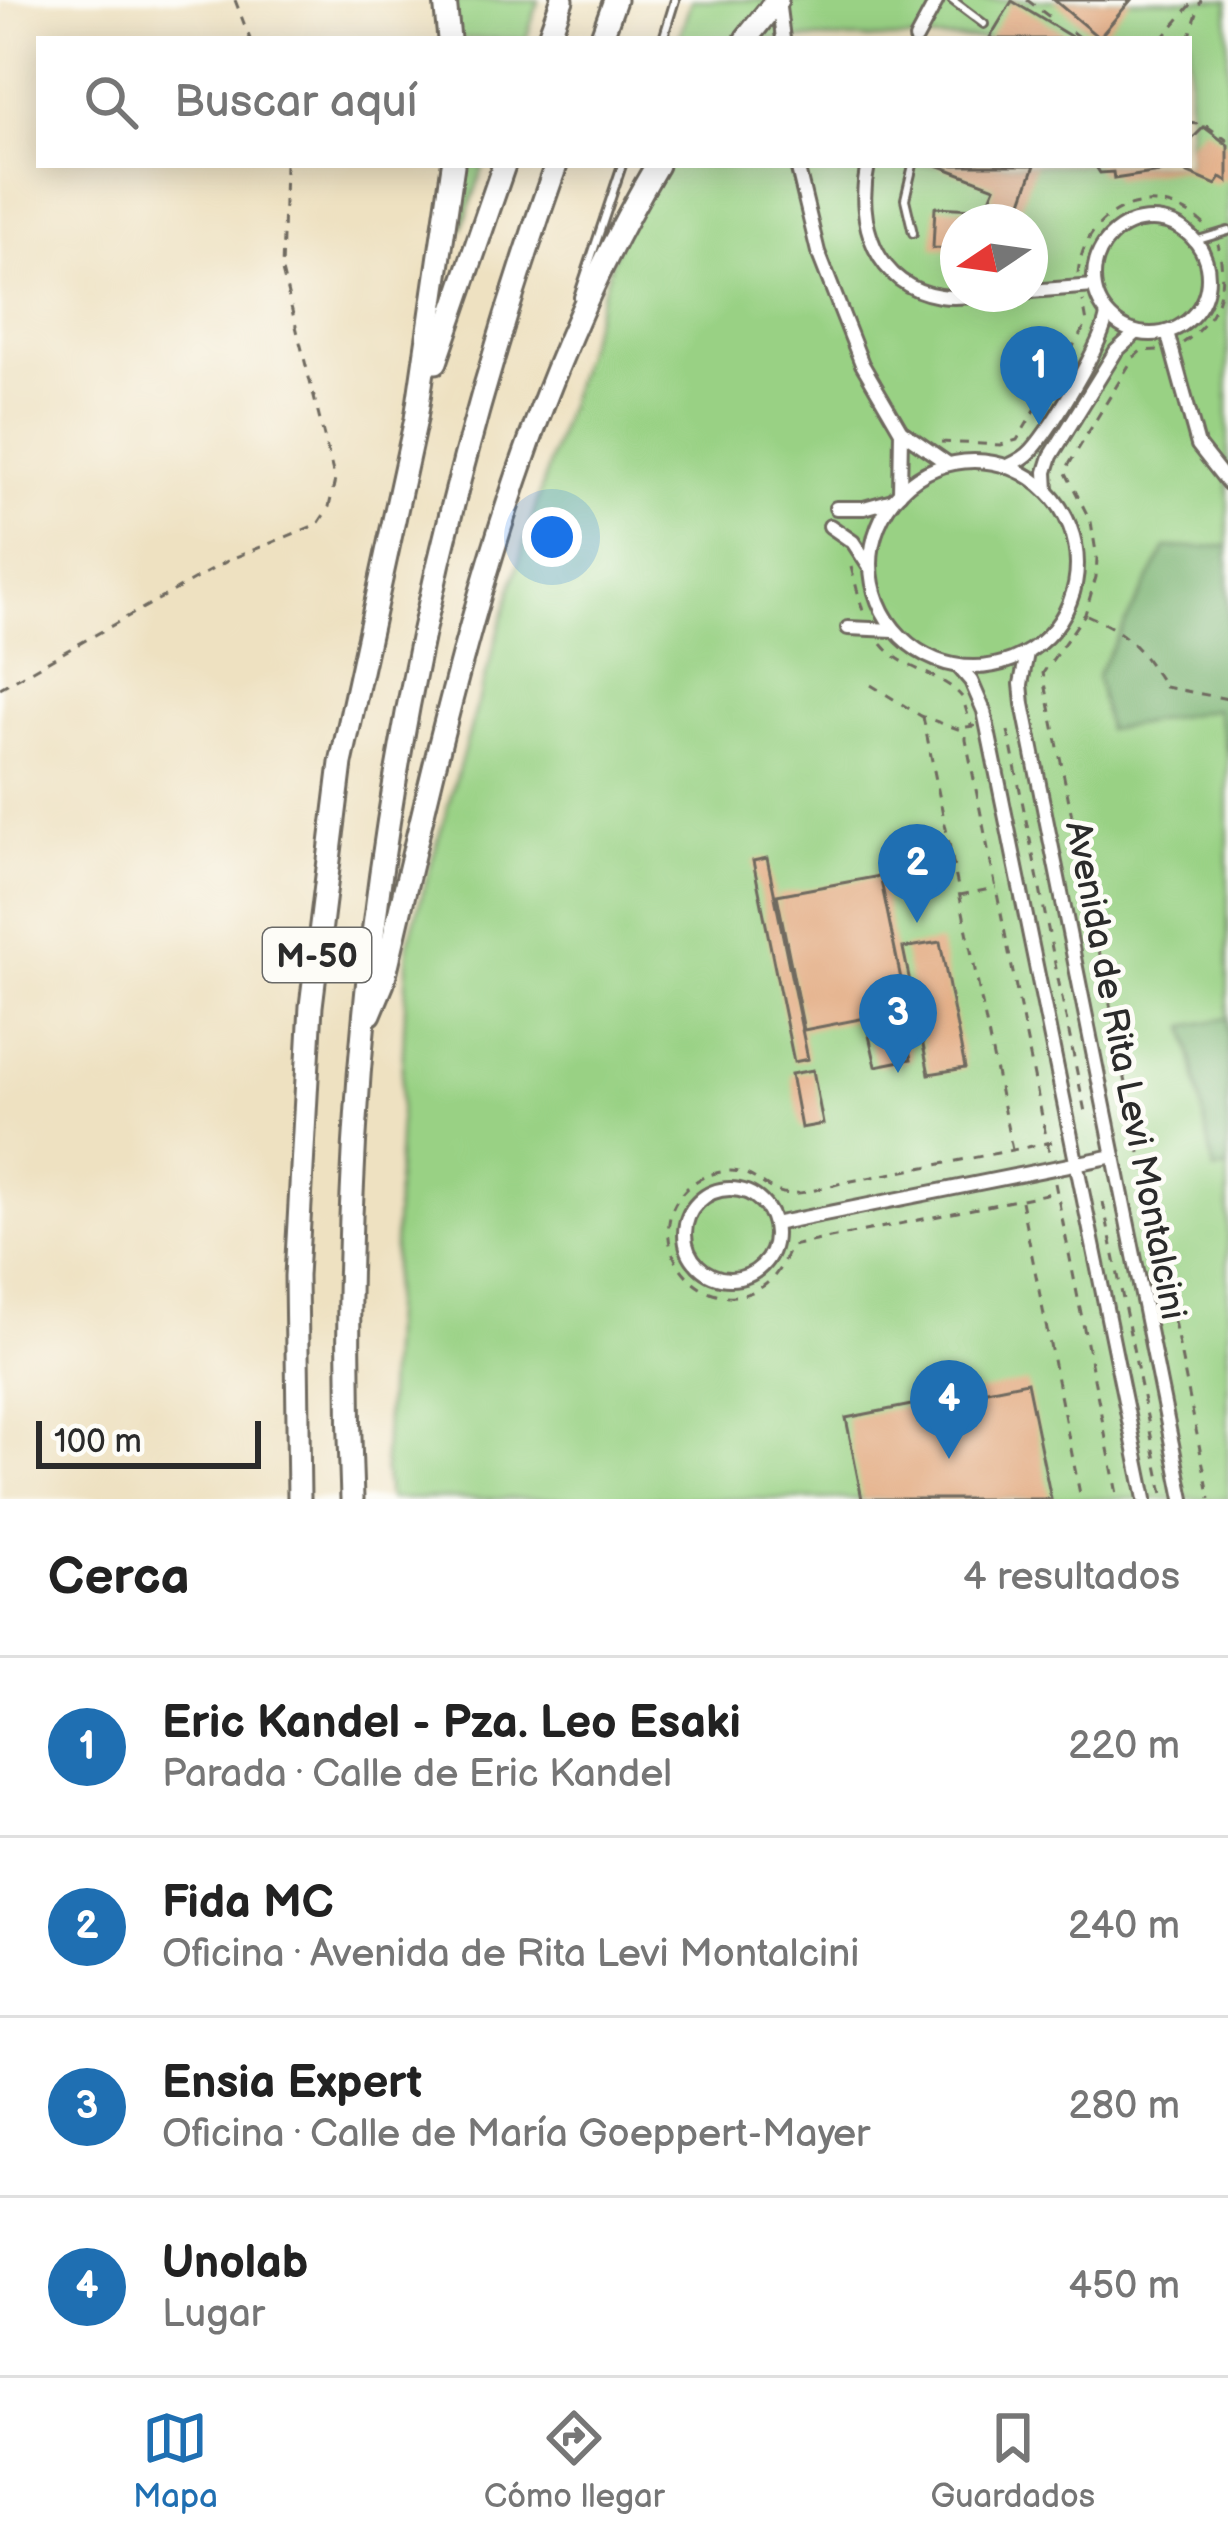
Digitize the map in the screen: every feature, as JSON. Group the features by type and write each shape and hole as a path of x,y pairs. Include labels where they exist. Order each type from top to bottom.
{"highway":[{"path":"445,0 449,36"},
{"path":"549,36 562,0"},
{"path":"602,36 615,0"},
{"path":"748,36 778,0"},
{"path":"416,419 453,168"},
{"name":"M-50","path":"299,1499 296,1276 311,1006 341,763 416,419 503,168"},
{"name":"M-50","path":"352,1499 350,1207 375,904 397,753 447,519 505,309 555,168"},
{"path":"363,1031 383,983 436,754 524,459 599,275 655,168"}],"street":[{"path":"778,0 783,36"},
{"path":"918,36 937,0"},
{"path":"798,168 839,312 862,364 901,431 947,464"},
{"path":"868,168 862,212 875,252 904,283 940,296"},
{"path":"1144,220 1168,222 1195,241 1208,273 1205,296 1189,320 1167,332 1136,333 1107,314 1094,286 1102,245 1129,224 1144,220"},
{"path":"1048,290 1094,286"},
{"path":"1008,466 1024,458 1042,435 1101,338 1107,314"},
{"path":"1167,332 1198,445 1228,483"},
{"path":"1047,491 1051,456 1116,351 1136,333"},
{"path":"836,508 864,508 896,496 922,475 947,464 976,460 1008,466 1047,491 1065,516 1075,542 1076,584 1061,620 1027,653 997,665 958,666 921,653 894,630 875,594 871,569 876,532 896,496 901,431"},
{"path":"830,526 853,542 871,569"},
{"path":"848,628 894,630"},
{"name":"Avenida de Rita Levi Montalcini","path":"1027,653 1023,704 1183,1499"},
{"name":"Avenida de Rita Levi Montalcini","path":"958,666 971,681 988,729 1145,1499"},
{"path":"774,1224 1114,1156"},
{"path":"720,1190 754,1196 774,1224 768,1258 756,1271 740,1278 722,1279 706,1272 693,1260 686,1244 692,1210 704,1197 720,1190"}],"lane":[{"path":"664,36 676,0"},
{"path":"952,0 984,24"},
{"path":"524,459 621,168"},
{"path":"912,168 905,200 913,233"},
{"path":"1195,241 1228,232"}],"path":[{"path":"235,0 249,36"},
{"path":"1027,0 1055,21"},
{"path":"1165,36 1198,0"},
{"path":"1190,36 1198,0"},
{"path":"1072,32 1077,36"},
{"path":"1192,123 1204,125 1228,141"},
{"path":"0,688 231,559 325,517 335,480 282,272 285,168"},
{"path":"1162,350 1141,351 1134,357 1064,471 1091,522 1096,577 1085,614 1043,673 1210,1499"},
{"path":"850,564 860,608 888,652 957,690 971,726"},
{"path":"1085,614 1120,629 1142,651 1165,687 1228,699"},
{"path":"871,685 923,717 964,731"},
{"path":"923,717 1012,1150"},
{"path":"964,731 971,726 1008,731 1086,1117 1044,1125"},
{"path":"965,740 988,729"},
{"path":"964,731 1118,1499"},
{"path":"958,895 996,888"},
{"path":"1105,1113 1130,1108"},
{"path":"1122,1198 1147,1193"},
{"path":"1021,1199 1082,1499"},
{"path":"1060,1211 1103,1202 1164,1499"}],"green space":[{"path":"454,0 539,0 527,36 455,36"},
{"path":"691,0 1228,0 1228,1499 388,1499 384,1461 408,943 524,544 641,168 1192,168 1192,36 680,36"},
{"path":"460,168 483,168 462,230"},
{"path":"1228,546 1228,757 1216,709 1107,730 1097,675 1166,548"},
{"path":"1228,1018 1228,1168 1214,1171 1186,1026"}],"building":[{"path":"1054,0 1131,0 1097,36"},
{"path":"1012,1 1070,36 991,36"},
{"path":"1204,127 1228,145 1228,182 1221,178 1216,185 1179,169 1114,179 1113,172 1100,173 1097,168 1192,168 1192,139"},
{"path":"945,168 1034,168 1021,204 990,199 995,187"},
{"path":"935,207 940,207 940,248 933,248"},
{"path":"767,858 808,1059 794,1062 753,861"},
{"path":"880,876 903,989 897,991 911,1059 876,1066 865,1018 804,1030 777,895"},
{"path":"940,942 965,1068 929,1074 903,948"},
{"path":"813,1070 823,1124 801,1128 791,1074"},
{"path":"1027,1382 1051,1499 862,1499 846,1418"}],"place":[{"name":"Eric Kandel - Pza. Leo Esaki","path":"1039,425"},
{"name":"Fida MC","path":"917,923"},
{"name":"Ensia Expert","path":"898,1073"},
{"name":"Unolab","path":"949,1459"}]}
